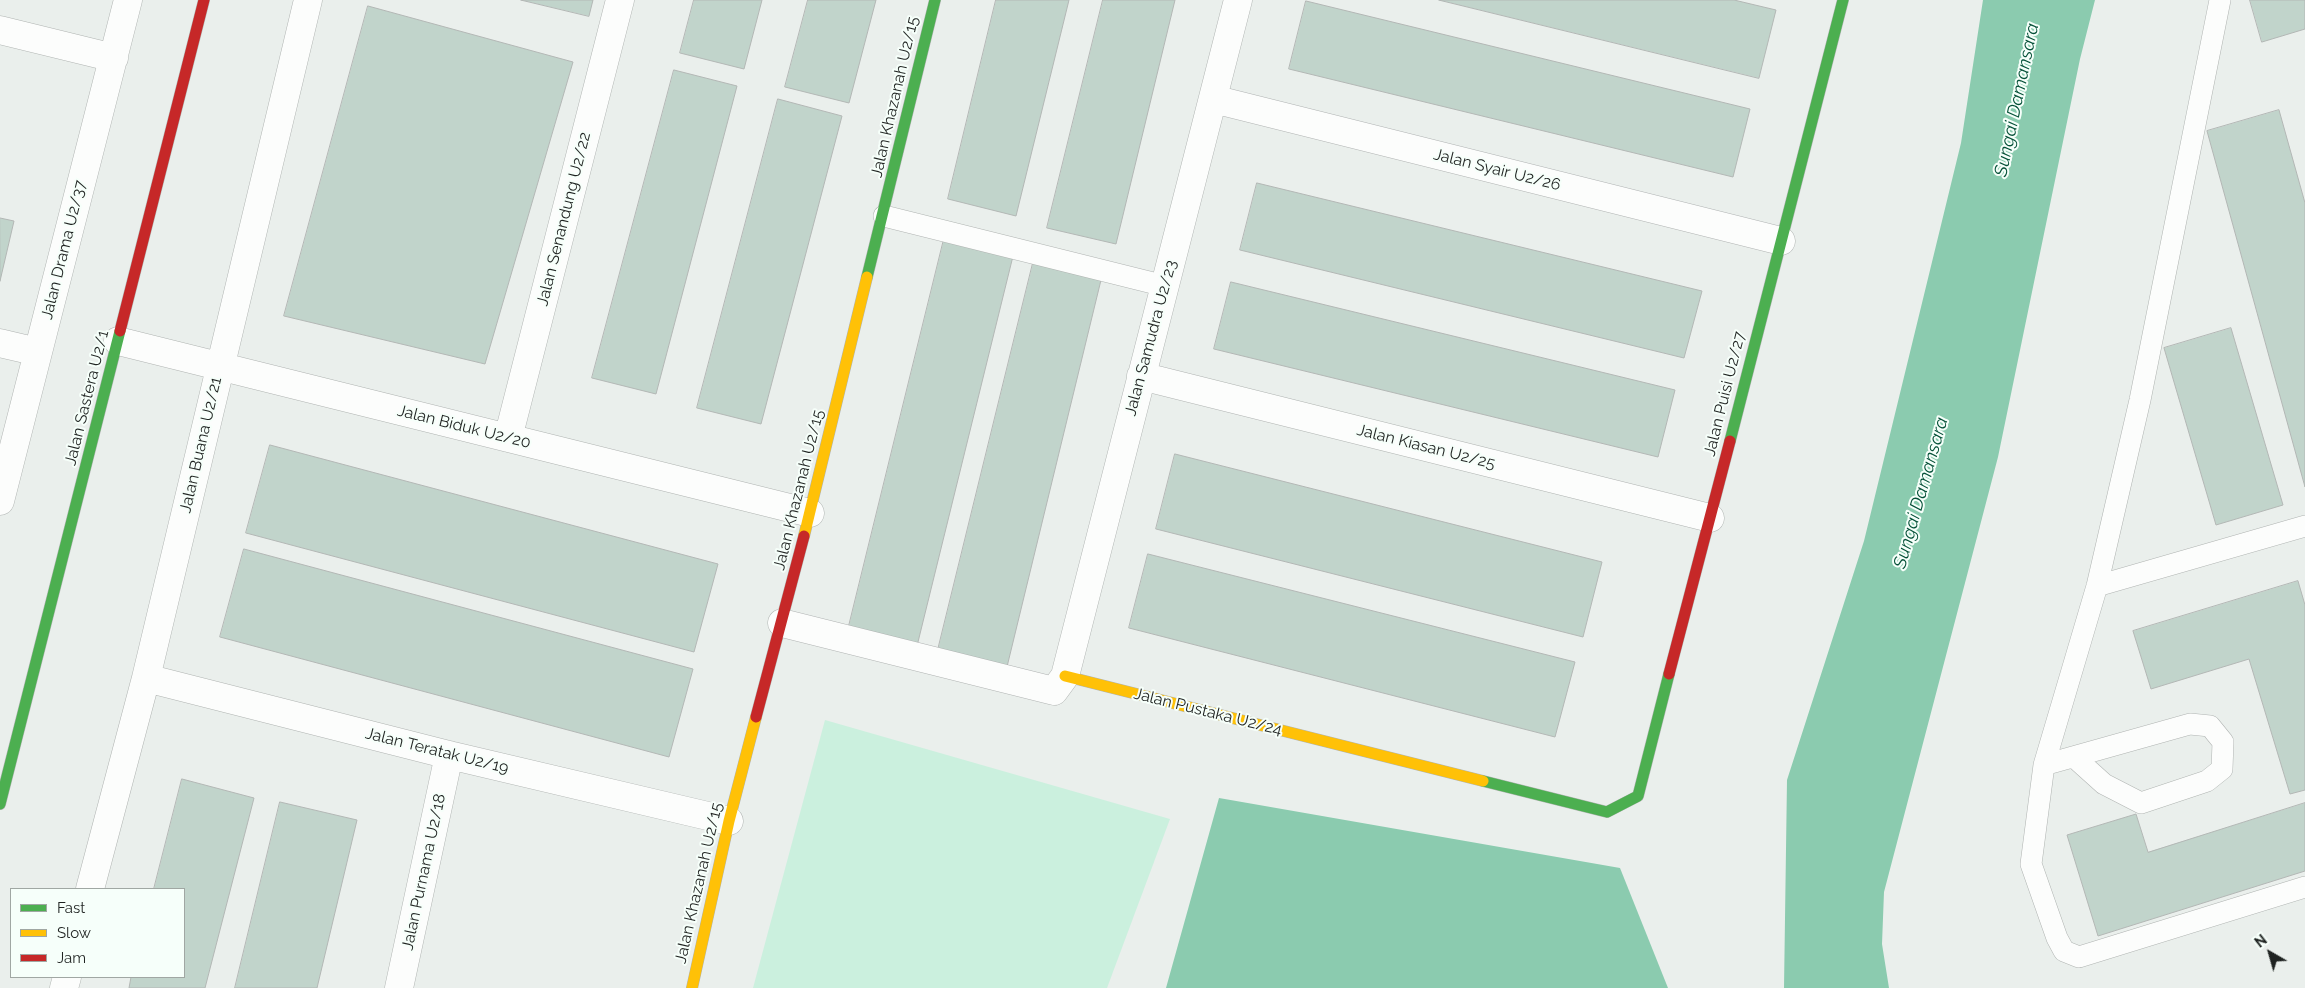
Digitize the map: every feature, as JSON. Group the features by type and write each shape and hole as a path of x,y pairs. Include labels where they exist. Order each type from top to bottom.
{"street":[{"name":"Jalan Drama U2/37","path":"0,501 128,0"},
{"name":"Jalan Sastera U2/1","path":"0,804 204,0"},
{"name":"Jalan Buana U2/21","path":"90,888 146,678 219,366 308,0"},
{"name":"Jalan Senandung U2/22","path":"508,438 620,0"},
{"name":"Jalan Khazanah U2/15","path":"692,988 729,821 810,514 884,216 934,0"},
{"name":"Jalan Samudra U2/23","path":"1065,676 1238,0"},
{"name":"Jalan Puisi U2/27","path":"1638,796 1843,0"},
{"path":"0,30 114,58"},
{"name":"Jalan Syair U2/26","path":"1213,99 1781,241"},
{"name":"Jalan Biduk U2/20","path":"118,341 810,514"},
{"path":"0,343 38,352"},
{"name":"Jalan Kiasan U2/25","path":"1141,376 1710,518"},
{"path":"782,623 1054,691 1065,676"},
{"name":"Jalan Pustaka U2/24","path":"1065,676 1608,812 1638,796"},
{"name":"Jalan Teratak U2/19","path":"146,678 448,755 729,821"},
{"name":"Jalan Purnama U2/18","path":"398,988 448,755"}],"lane":[{"path":"2220,0 2140,400 2098,586 2044,765 2031,864 2057,938 2064,951 2079,957 2305,887"},
{"path":"884,216 1165,286"},
{"path":"2098,586 2305,526"},
{"path":"2044,765 2190,724 2210,726 2223,742 2222,769 2208,781 2141,803 2104,784 2074,757"}],"shaded area":[{"path":"825,720 1170,819 1107,988 753,988"}],"water":[{"name":"Sungai Damansara","path":"1983,0 2095,0 2080,59 1998,457 1884,892 1882,944 1889,988 1784,988 1787,780 1864,541 1961,143"},
{"path":"1219,798 1620,868 1668,988 1166,988"}],"building":[{"path":"521,0 593,0 589,16"},
{"path":"694,0 762,0 744,69 680,53"},
{"path":"808,0 876,0 849,103 785,87"},
{"path":"996,0 1069,0 1016,216 948,199"},
{"path":"1103,0 1175,0 1116,244 1047,228"},
{"path":"1439,0 1734,0 1776,10 1759,78"},
{"path":"2250,0 2305,0 2305,29 2262,42"},
{"path":"1306,1 1750,109 1733,177 1289,69"},
{"path":"368,6 573,62 485,364 284,316"},
{"path":"674,70 737,86 656,394 592,378"},
{"path":"778,99 842,116 761,424 697,408"},
{"path":"2279,110 2305,203 2305,487 2207,131"},
{"path":"1257,183 1702,291 1684,358 1240,250"},
{"path":"0,218 14,221 0,281"},
{"path":"945,235 1014,252 917,646 848,630"},
{"path":"1033,263 1101,280 1005,675 936,658"},
{"path":"1231,282 1675,390 1658,457 1214,349"},
{"path":"2231,328 2283,505 2216,525 2164,348"},
{"path":"270,445 718,564 694,652 246,533"},
{"path":"1175,454 1602,562 1583,637 1156,529"},
{"path":"244,549 693,669 669,757 220,637"},
{"path":"1148,554 1575,662 1555,737 1129,628"},
{"path":"2298,581 2305,605 2305,790 2290,794 2249,659 2151,689 2133,631"},
{"path":"182,779 254,798 205,988 129,988 131,978 185,978 185,888 154,888"},
{"path":"280,802 357,820 317,988 235,988"},
{"path":"2305,803 2305,871 2098,936 2067,835 2136,814 2148,852"}],"traffic: fast":[{"path":"867,277 935,0"},
{"path":"1730,441 1843,0"},
{"path":"0,804 120,331"},
{"path":"1483,781 1607,812 1638,796 1669,674"}],"traffic: slow":[{"path":"804,536 867,277"},
{"path":"1065,676 1483,781"},
{"path":"692,988 729,821 756,717"}],"traffic: jam":[{"path":"120,331 204,0"},
{"path":"1669,674 1730,441"},
{"path":"756,717 804,536"}]}
